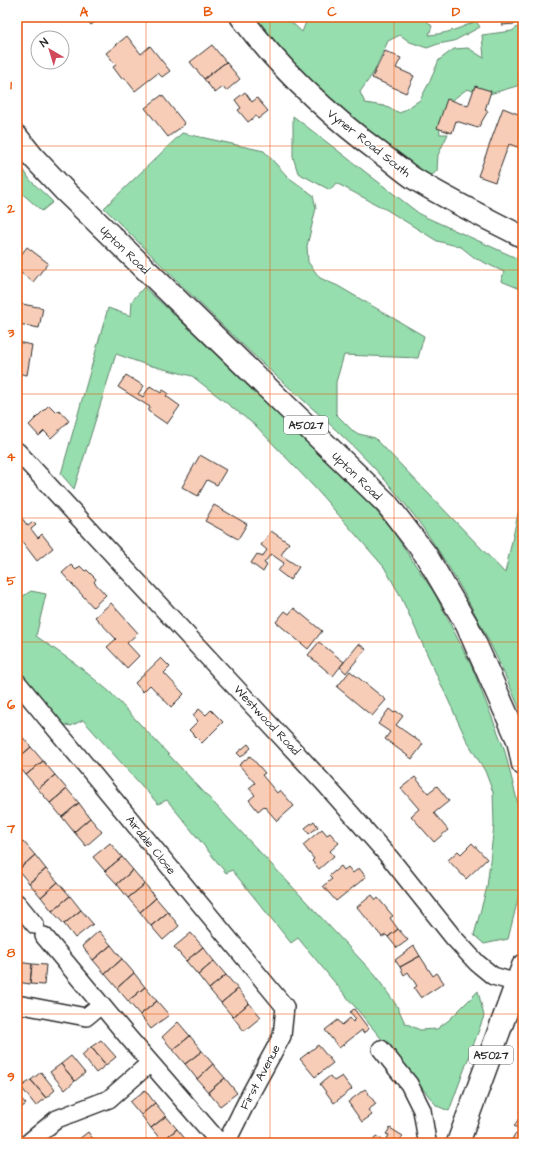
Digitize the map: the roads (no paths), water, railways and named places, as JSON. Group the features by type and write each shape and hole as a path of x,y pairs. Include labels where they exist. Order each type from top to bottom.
{"main road":[{"name":"Upton Road","path":"17,137 64,190 387,504 426,555 467,625 518,740 523,764"},
{"name":"A5027","path":"458,1143 520,974"}],"street":[{"name":"Vyner Road South","path":"241,17 257,39 300,86 355,135 413,178 453,201 523,237"},
{"name":"Westwood Road","path":"17,451 324,783 390,858 453,937 477,963 493,976 520,974"},
{"name":"Airdale Close","path":"17,682 285,1008"},
{"path":"17,903 150,1063 220,1143"},
{"path":"17,1004 86,1017 101,1005"},
{"name":"First Avenue","path":"226,1143 282,1036 285,1008"},
{"path":"381,1049 409,1084 422,1110 427,1141 426,1143"},
{"path":"28,1143 57,1119 109,1099 150,1063"}]}
